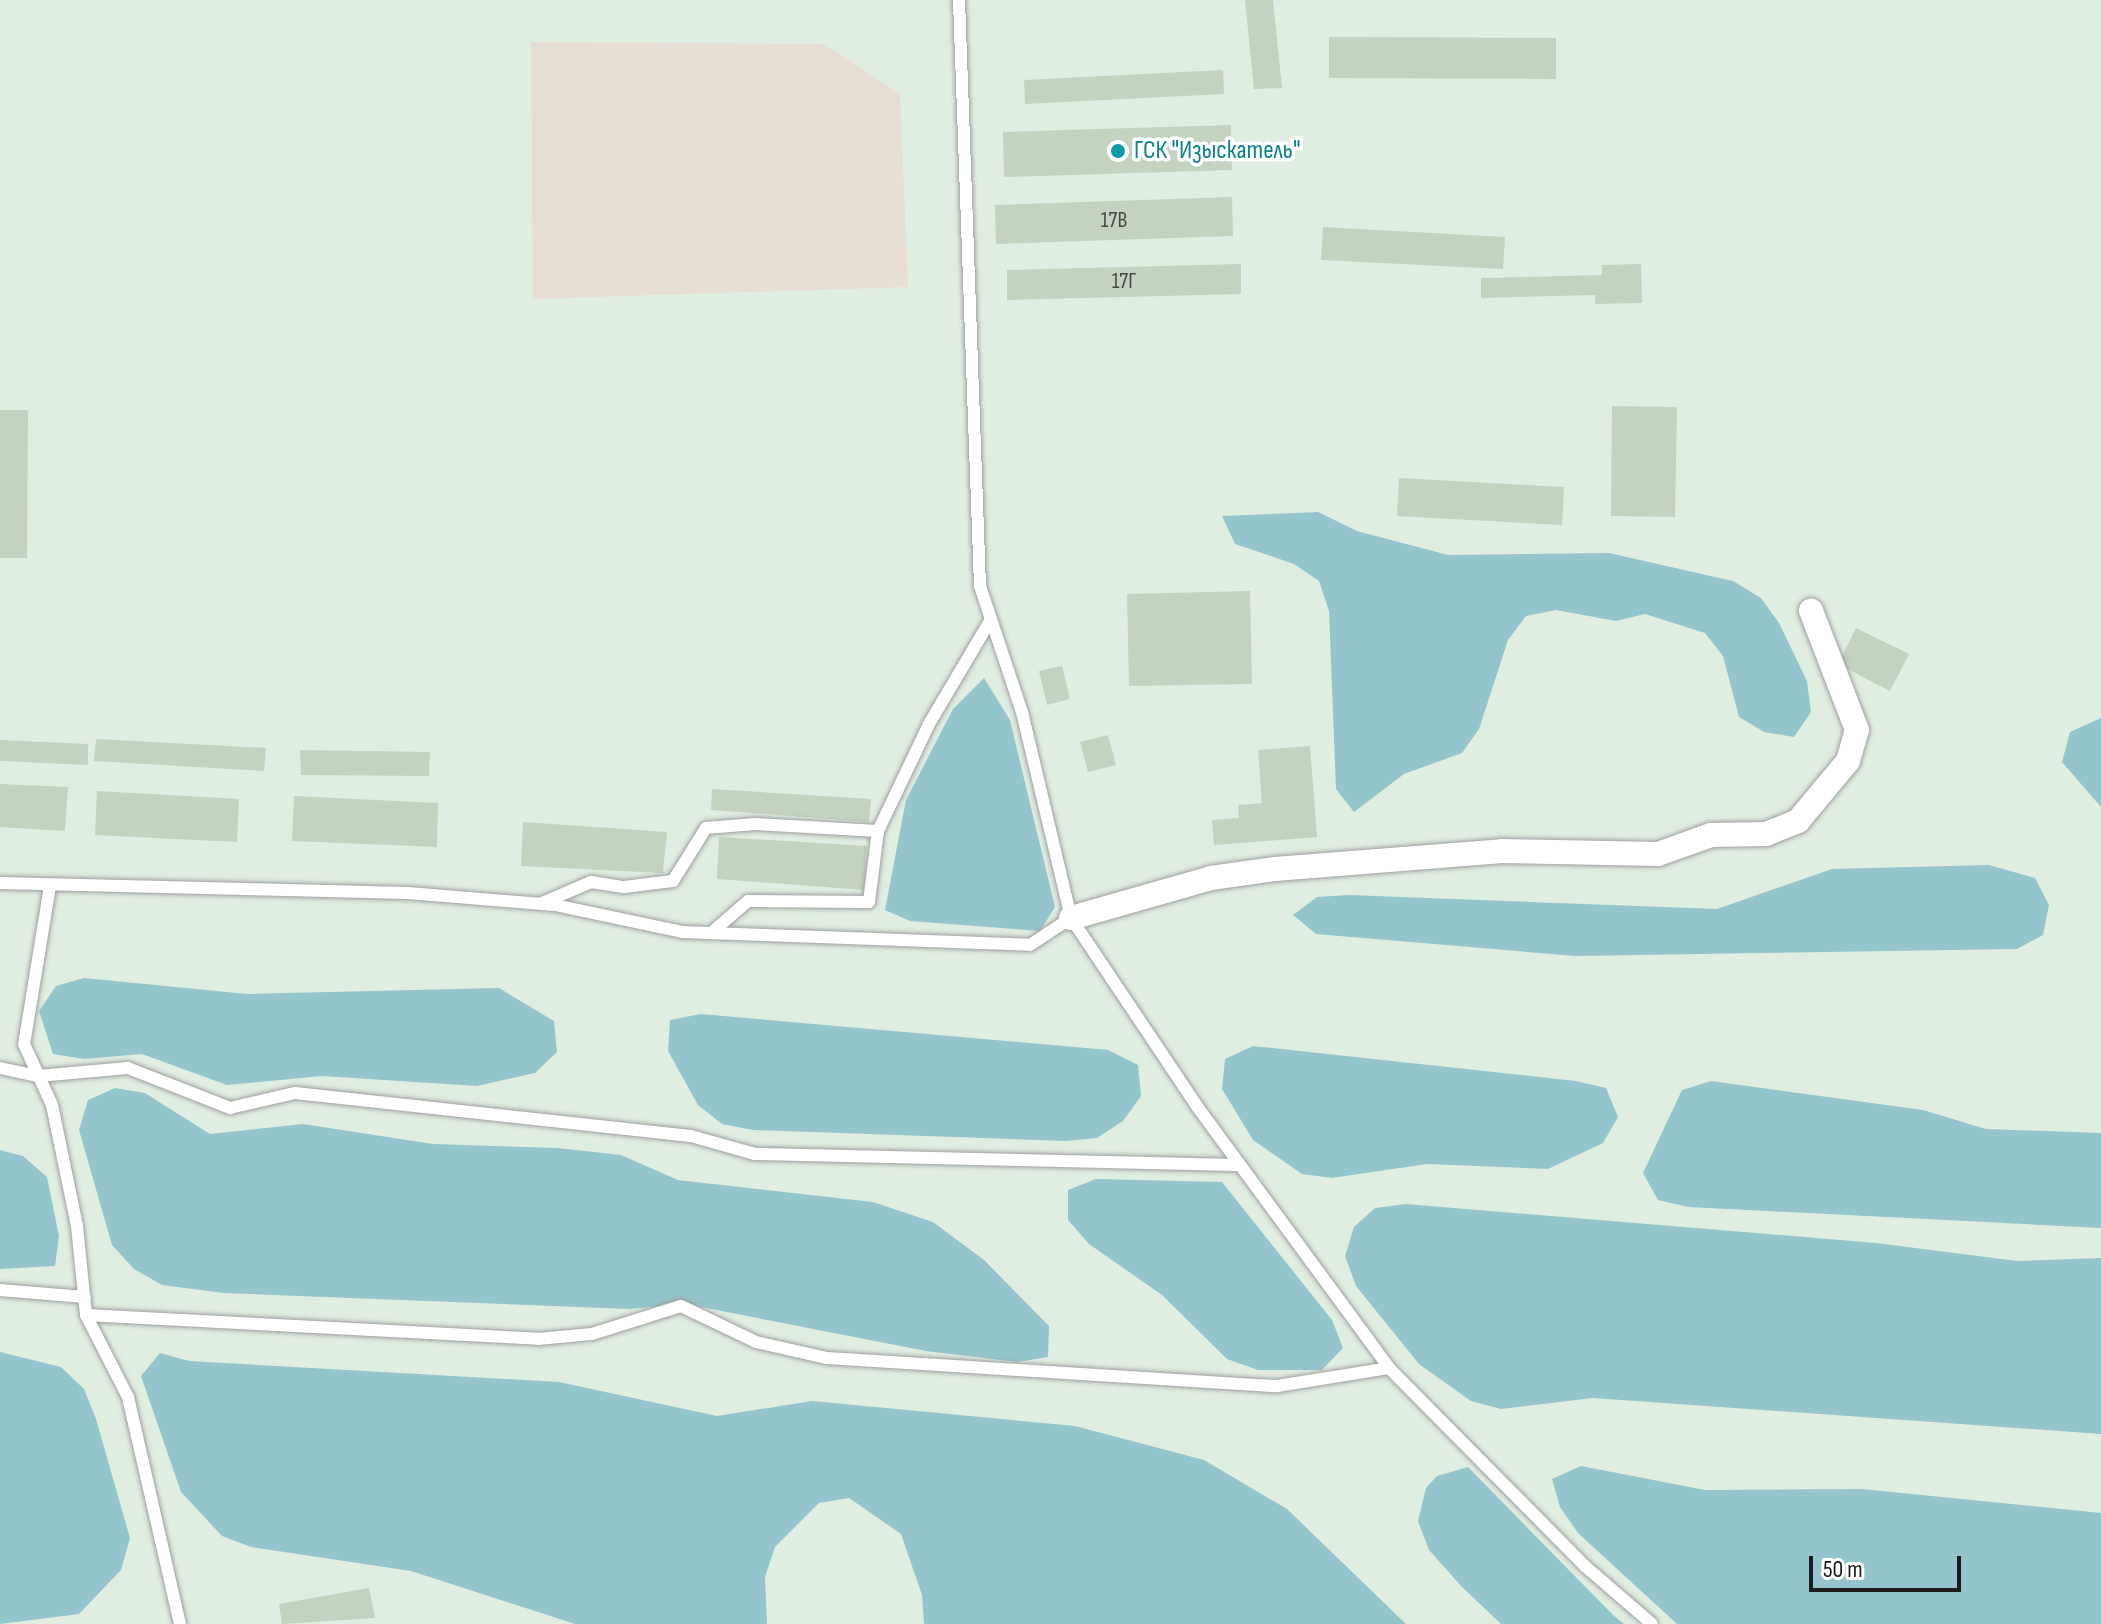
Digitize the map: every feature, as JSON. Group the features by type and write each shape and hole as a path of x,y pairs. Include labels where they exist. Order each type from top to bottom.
{"street":[{"path":"1071,918 1211,878 1275,869 1502,851 1658,854 1711,835 1766,834 1798,821 1848,761 1857,730 1811,611"}],"lane":[{"path":"959,0 980,586 1022,712 1071,918 1240,1165 1389,1368 1586,1567 1652,1624"},
{"path":"711,933 748,901 869,902 878,831 929,724 991,619"},
{"path":"541,904 591,882 624,887 673,881 706,828 724,825 878,831"},
{"path":"0,883 408,893 541,904 711,933 1030,945 1071,918"},
{"path":"50,886 24,1044 52,1105 77,1226 86,1315 128,1397 180,1624"},
{"path":"0,1068 38,1076 128,1068 230,1108 295,1093 691,1136 755,1154 1240,1165"},
{"path":"0,1290 85,1297"},
{"path":"86,1315 538,1339 592,1334 681,1306 756,1342 827,1358 1277,1386 1389,1368"}],"shaded area":[{"path":"531,42 824,44 900,94 908,287 533,299"},
{"path":"1318,512 1357,531 1448,555 1609,553 1733,581 1761,598 1779,623 1807,681 1811,712 1794,737 1764,732 1739,717 1723,656 1705,633 1645,614 1616,621 1556,610 1526,616 1508,640 1479,729 1462,753 1404,774 1354,812 1336,789 1329,611 1319,581 1294,564 1235,544 1222,516"},
{"path":"984,678 1010,720 1055,907 1040,931 910,921 885,910 906,800 953,709"},
{"path":"2101,718 2101,807 2062,762 2070,732"},
{"path":"1989,865 2035,878 2049,905 2043,935 2017,949 1575,956 1316,934 1293,915 1317,897 1349,895 1717,909 1832,869"},
{"path":"84,978 247,994 499,988 554,1021 557,1052 535,1073 477,1086 322,1076 227,1085 142,1054 84,1059 53,1054 39,1011 56,986"},
{"path":"701,1014 1108,1050 1138,1065 1141,1096 1123,1121 1097,1138 1066,1141 753,1130 722,1124 698,1105 668,1051 670,1020"},
{"path":"1253,1046 1576,1081 1606,1088 1618,1117 1603,1143 1548,1169 1427,1164 1332,1178 1302,1174 1253,1140 1222,1089 1225,1059"},
{"path":"1711,1081 1923,1110 1986,1129 2101,1133 2101,1228 1688,1207 1658,1200 1643,1173 1682,1090"},
{"path":"115,1088 145,1093 210,1134 303,1124 433,1144 558,1148 621,1155 678,1180 873,1202 933,1222 984,1260 1049,1326 1048,1357 1017,1362 926,1351 686,1304 629,1309 224,1293 162,1285 134,1269 112,1245 79,1130 88,1100"},
{"path":"0,1150 23,1156 47,1177 59,1236 55,1266 0,1269"},
{"path":"1096,1179 1222,1182 1332,1320 1343,1348 1322,1370 1258,1370 1227,1359 1162,1295 1089,1244 1068,1220 1068,1190"},
{"path":"1406,1204 1876,1243 2017,1261 2101,1258 2101,1434 1593,1398 1501,1409 1471,1401 1419,1364 1356,1286 1345,1256 1354,1227 1375,1208"},
{"path":"0,1352 61,1367 84,1389 96,1419 130,1538 121,1570 79,1614 0,1624"},
{"path":"160,1353 189,1361 559,1382 717,1416 812,1401 1075,1426 1204,1460 1287,1509 1406,1624 924,1624 922,1595 901,1534 849,1498 819,1503 775,1547 765,1577 767,1624 575,1624 411,1571 251,1547 222,1536 181,1492 141,1376"},
{"path":"1581,1466 1705,1490 1862,1489 2101,1513 2101,1624 1677,1624 1578,1533 1560,1507 1552,1479"},
{"path":"1468,1467 1624,1624 1501,1624 1462,1587 1429,1550 1418,1521 1426,1488 1437,1476"}],"building":[{"path":"1245,0 1273,0 1282,88 1254,89"},
{"path":"1329,37 1556,38 1556,79 1329,78"},
{"name":"ГСК \"Изыскатель\"","path":"1223,70 1224,94 1025,104 1024,80"},
{"name":"ГСК \"Изыскатель\"","path":"1231,125 1232,170 1004,177 1003,132"},
{"name":"ГСК \"Изыскатель\"","path":"1232,197 1233,236 996,244 995,205"},
{"path":"1323,227 1505,237 1503,269 1321,260"},
{"path":"1241,264 1241,294 1007,300 1007,270"},
{"path":"1641,264 1642,303 1595,304 1595,295 1481,298 1481,278 1602,275 1602,265"},
{"path":"1612,406 1677,407 1675,517 1611,516"},
{"path":"0,410 28,410 27,558 0,558"},
{"path":"1399,478 1564,487 1562,525 1397,516"},
{"path":"1250,591 1252,684 1129,686 1127,594"},
{"path":"1856,628 1909,654 1890,691 1838,664"},
{"path":"1062,666 1070,699 1047,705 1039,671"},
{"path":"1108,735 1116,765 1088,772 1080,742"},
{"path":"96,739 266,748 264,771 94,761"},
{"path":"0,740 88,744 88,765 0,761"},
{"path":"1310,746 1317,837 1214,845 1212,820 1239,818 1238,805 1262,803 1258,750"},
{"path":"300,750 430,752 429,776 301,775"},
{"path":"0,784 68,787 65,831 0,827"},
{"path":"712,789 871,799 869,822 711,810"},
{"path":"97,791 239,799 237,842 95,835"},
{"path":"294,796 438,803 437,847 292,841"},
{"path":"523,822 667,832 663,873 521,866"},
{"path":"719,837 867,846 864,890 717,879"},
{"path":"369,1588 375,1618 282,1624 279,1604"}],"place":[{"name":"ГСК \"Изыскатель\"","path":"1118,151"}]}
